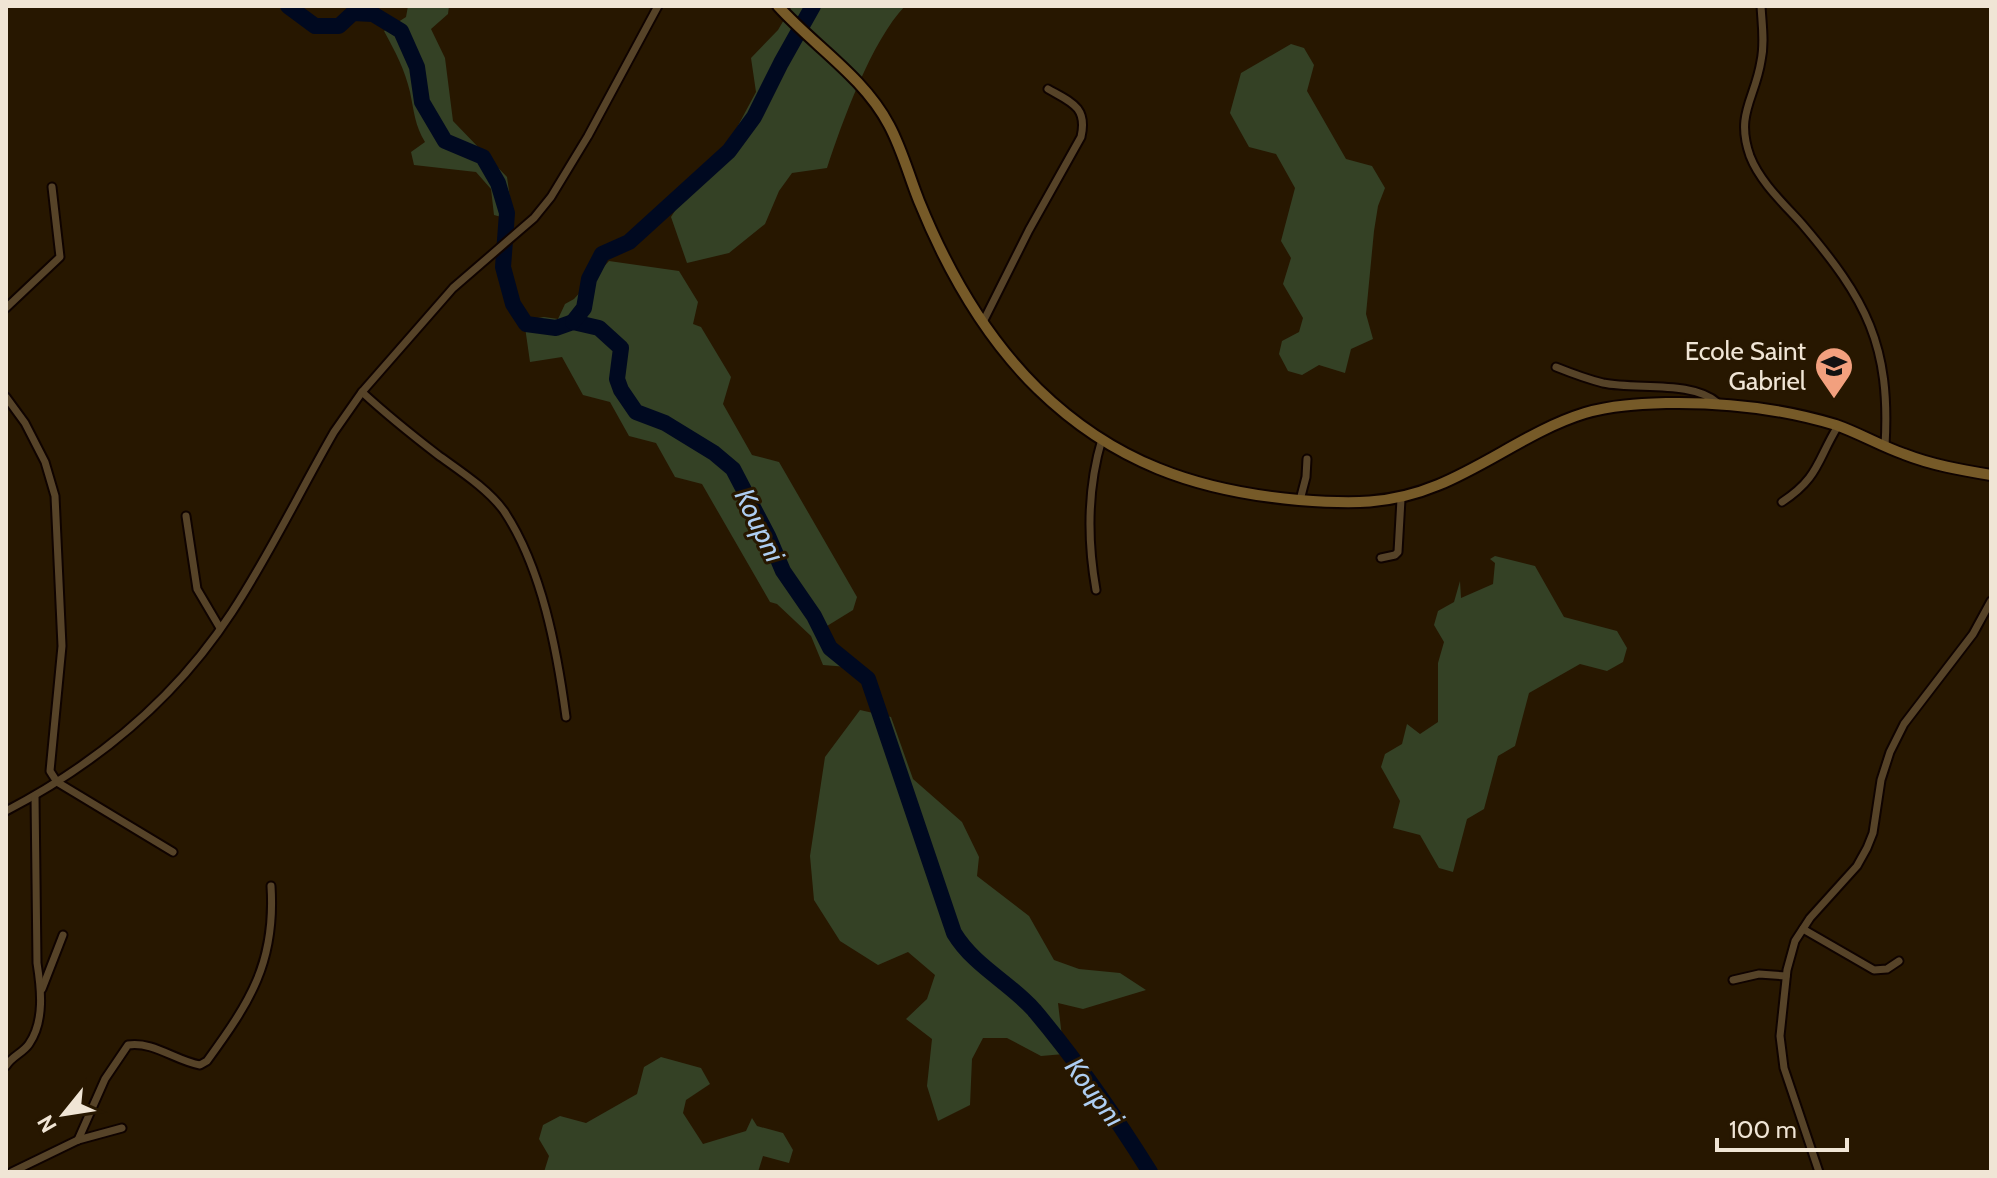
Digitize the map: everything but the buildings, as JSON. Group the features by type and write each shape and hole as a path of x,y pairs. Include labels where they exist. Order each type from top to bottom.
{"main road":[{"path":"778,6 843,68 878,107 890,127 930,228 961,288 1016,365 1039,390 1102,439 1149,466 1179,478 1237,492 1300,500 1354,503 1401,499 1441,484 1557,424 1586,413 1638,405 1718,403 1768,409 1838,426 1928,462 1991,475"}],"street":[{"path":"6,811 57,782 126,733 192,666 252,579 334,432 362,392 453,288 534,218 566,175 658,6"},
{"path":"1761,6 1762,59 1743,120 1750,156 1770,187 1837,268 1867,315 1884,373 1885,446"},
{"path":"983,322 1029,230 1081,137 1084,126 1082,114 1075,104 1048,89"},
{"path":"6,308 60,257 52,187"},
{"path":"1556,367 1603,383 1694,391 1711,396 1718,403"},
{"path":"362,392 393,421 472,480 503,509 537,582 561,677 566,717"},
{"path":"6,397 25,423 45,462 55,496 62,646 50,771 57,782 173,852"},
{"path":"1782,502 1802,489 1812,477 1838,426"},
{"path":"1096,590 1088,536 1092,489 1102,439"},
{"path":"1300,500 1307,459"},
{"path":"1381,558 1398,552 1401,499"},
{"path":"186,516 197,589 220,628"},
{"path":"1819,1172 1784,1068 1780,1036 1786,976 1795,941 1857,866 1873,833 1881,780 1897,738 1925,695 1973,634 1991,601"},
{"path":"35,796 37,963 41,990"},
{"path":"78,1140 105,1079 128,1045 155,1049 200,1065 207,1061 255,989 270,944 273,920 271,886"},
{"path":"1803,929 1874,970 1887,969 1899,961"},
{"path":"6,1066 30,1044 35,1033 41,990 63,935"},
{"path":"1733,980 1759,974 1786,976"},
{"path":"12,1172 78,1140 122,1128"}],"green space":[{"path":"408,6 449,6 448,14 431,29 445,58 453,121 507,177 513,220 494,215 491,189 476,172 414,165 411,152 425,142 417,124 405,76 384,31 406,17"},
{"path":"792,6 905,6 870,60 827,168 792,173 779,191 765,224 729,253 687,263 671,217 701,170 725,150 756,92 751,58 778,30"},
{"path":"1291,44 1304,48 1314,65 1307,91 1346,159 1372,166 1385,188 1374,231 1366,314 1373,339 1351,349 1345,373 1319,365 1302,375 1288,371 1279,354 1282,341 1299,332 1303,318 1283,284 1291,258 1281,241 1295,188 1276,154 1249,147 1230,113 1241,73"},
{"path":"609,261 679,271 698,302 693,324 701,327 731,377 723,404 752,455 779,462 857,597 853,610 827,626 848,667 823,665 811,636 777,604 770,602 702,484 675,477 656,443 629,436 610,402 583,395 562,357 530,362 524,320 544,317 558,319 565,304 574,299"},
{"path":"1495,556 1535,566 1564,617 1617,631 1627,648 1623,662 1607,671 1580,664 1529,693 1515,746 1498,756 1484,809 1467,819 1453,872 1439,868 1420,835 1393,828 1400,801 1381,767 1385,754 1402,744 1407,724 1420,734 1438,722 1438,663 1444,642 1434,625 1438,611 1454,602 1460,581 1461,598 1493,584 1495,563 1490,559"},
{"path":"860,710 891,717 913,779 962,822 979,857 977,876 1029,916 1054,960 1079,969 1120,973 1146,990 1083,1009 1058,1003 1064,1054 1041,1056 1007,1038 983,1038 972,1059 970,1105 938,1121 927,1086 932,1039 906,1019 927,999 935,975 908,952 878,965 840,941 814,900 810,856 825,757"},
{"path":"661,1057 701,1068 710,1084 686,1100 683,1113 703,1144 746,1131 752,1118 757,1126 783,1133 793,1150 789,1163 763,1156 758,1172 544,1172 549,1156 539,1139 543,1125 560,1116 586,1123 637,1094 644,1067"}],"waterway":[{"name":"Koupni","path":"288,6 315,26 339,26 353,13 373,14 401,31 417,67 422,102 445,141 483,157 498,183 507,213 503,267 513,304 526,324 556,328 573,322 599,328 621,348 617,379 636,412 665,423 714,453 733,469 783,571 814,616 830,648 868,679 954,933 971,955 1024,1000 1050,1029 1095,1089 1150,1172"},
{"path":"573,322 584,308 589,279 602,254 629,242 729,151 754,117 813,6"}],"place":[{"name":"Ecole Saint Gabriel","path":"1834,400"}]}
